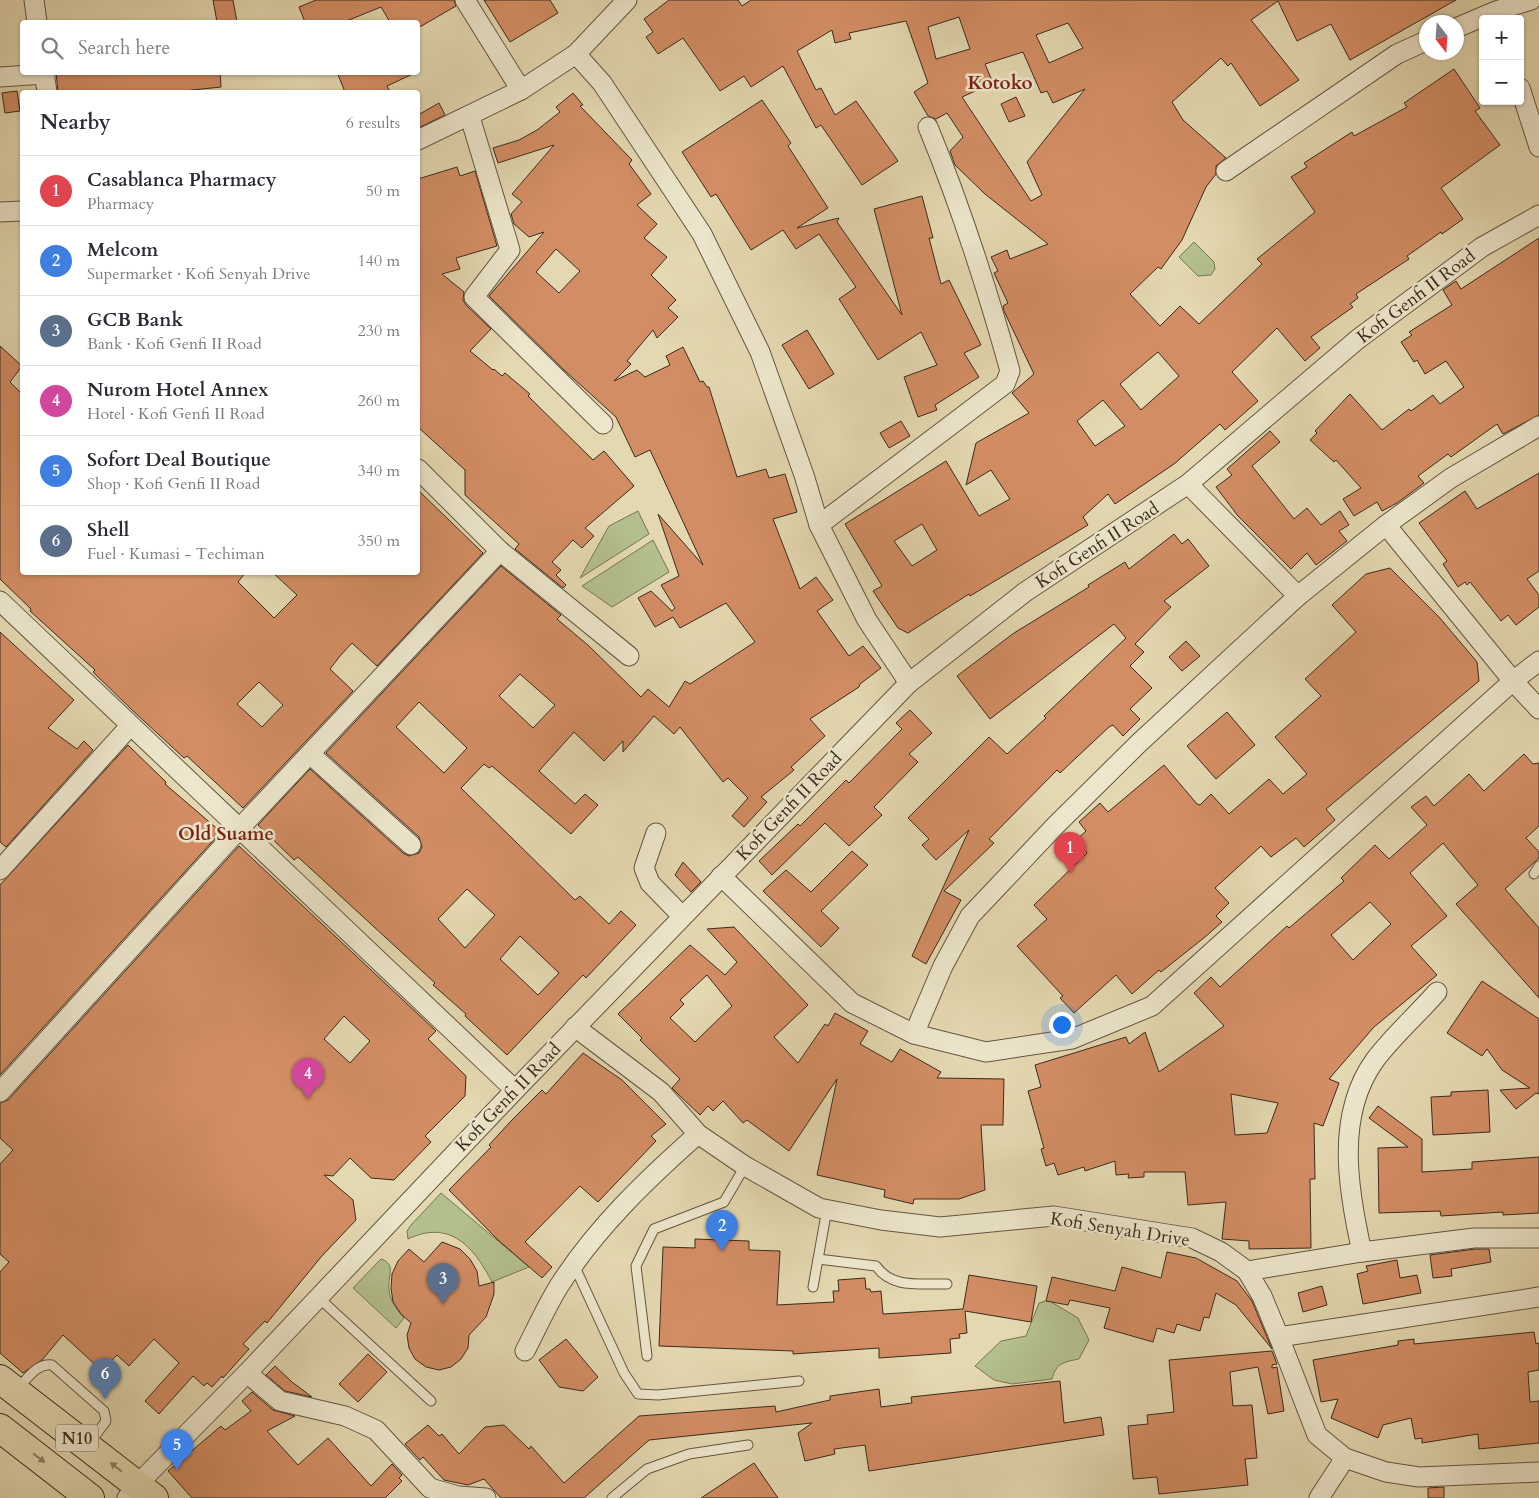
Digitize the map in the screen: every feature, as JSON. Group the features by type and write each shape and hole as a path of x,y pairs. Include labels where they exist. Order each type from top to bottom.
{"highway":[{"name":"N10","path":"8,1385 88,1446 140,1493"},
{"name":"N10","path":"0,1428 79,1492"}],"street":[{"path":"34,0 37,20"},
{"path":"465,0 521,90"},
{"path":"420,139 470,117 521,90 576,54 627,0"},
{"path":"1464,24 1495,10 1532,0"},
{"path":"1226,171 1397,54 1419,45"},
{"path":"576,54 602,83 702,234 760,352 819,525 867,620 909,683"},
{"path":"0,77 45,80"},
{"path":"1524,100 1539,147"},
{"path":"470,117 510,250 474,298 603,424"},
{"path":"819,525 1004,384 1010,371 984,279 953,187 928,127"},
{"path":"0,212 20,211"},
{"name":"Kofi Genfi II Road","path":"140,1493 247,1374 515,1090 909,683 1025,592 1188,484 1358,339 1482,246 1539,215"},
{"path":"914,1034 944,966 970,916 1056,825 1132,750 1298,596 1386,525 1451,478 1539,426"},
{"path":"420,471 500,550 629,656"},
{"path":"1188,484 1298,596"},
{"path":"1386,525 1513,681 1539,709"},
{"path":"0,1092 239,829 500,550"},
{"path":"0,601 515,1090"},
{"path":"722,876 852,1003 914,1034 986,1052 1072,1039 1152,1006 1513,681 1539,662"},
{"path":"0,870 130,726"},
{"path":"310,754 411,845"},
{"path":"656,833 644,868 650,883 682,916"},
{"path":"1362,1252 1352,1208 1348,1142 1356,1095 1375,1061 1437,992"},
{"name":"Kofi Senyah Drive","path":"575,1028 661,1092 698,1134 745,1166 820,1208 881,1220 940,1227 1054,1216 1192,1238 1221,1252 1247,1271 1262,1296 1317,1435 1345,1458 1386,1472 1419,1478 1539,1472"},
{"path":"525,1351 559,1287 594,1236 648,1178 698,1134"},
{"path":"1247,1271 1362,1252 1474,1238 1539,1238"},
{"path":"1279,1338 1539,1297"},
{"path":"247,1374 280,1401 345,1416 376,1430 430,1488 458,1496 486,1498"},
{"path":"1319,1498 1345,1458"}],"lane":[{"path":"647,1356 636,1266 654,1229 724,1202 745,1166"},
{"path":"813,1288 827,1209"},
{"path":"818,1259 876,1266 883,1276 895,1282 947,1284"},
{"path":"574,1266 624,1373 638,1394 658,1395 799,1381"},
{"path":"319,1298 432,1401"},
{"path":"8,1385 38,1367 45,1364 52,1365 104,1411 106,1421 88,1446"},
{"path":"612,1498 647,1469 689,1454 748,1445"}],"green space":[{"path":"1194,242 1214,262 1215,269 1211,275 1198,276 1179,257"},
{"path":"638,511 649,534 580,578 609,526"},
{"path":"653,540 669,572 612,607 582,586"},
{"path":"441,1193 529,1267 492,1282 477,1258 459,1240 436,1232 408,1239 407,1231 411,1225"},
{"path":"381,1259 389,1264 391,1298 404,1318 396,1328 353,1288"},
{"path":"1048,1300 1078,1318 1089,1340 1079,1359 1058,1366 1052,1379 1012,1384 994,1380 975,1366 1001,1341 1026,1336 1039,1303"}],"building":[{"path":"213,0 233,0 237,20 217,20"},
{"path":"316,0 454,0 456,6 420,27 420,20 389,20 381,7 349,20 304,20 299,7"},
{"path":"484,0 550,0 558,13 510,42"},
{"path":"669,0 738,0 742,6 751,0 1456,0 1430,15 1419,15 1419,21 1350,60 1331,24 1297,41 1278,1 1251,20 1299,80 1260,106 1231,63 1228,66 1221,58 1172,102 1183,120 1226,158 1216,166 1216,174 1206,187 1182,240 1161,269 1158,267 1130,294 1160,326 1180,306 1199,324 1262,264 1257,259 1315,212 1291,177 1307,167 1304,163 1352,132 1354,136 1407,107 1404,103 1454,69 1480,108 1475,111 1500,145 1441,188 1463,219 1442,234 1441,232 1407,256 1409,259 1356,294 1358,298 1350,304 1353,307 1311,337 1320,348 1305,361 1277,328 1232,372 1258,401 1225,430 1220,424 1174,464 1115,504 1108,494 1083,517 1088,525 970,596 969,594 908,633 898,628 873,591 882,586 845,524 946,461 979,516 1010,499 991,470 966,485 976,443 1029,413 1012,393 1034,374 1004,311 1003,306 1008,303 994,273 998,271 991,257 1007,250 1010,259 1048,244 985,194 955,165 950,151 963,137 947,113 936,119 928,116 914,92 928,83 906,21 849,33 851,39 835,43 832,30 797,51 816,90 821,88 835,115 856,101 898,161 862,185 821,125 816,128 783,66 751,87 744,76 720,91 683,38 658,54 646,37 653,32 644,19","holes":["959,17 970,49 936,59 928,27","1068,23 1083,48 1049,63 1036,35","1023,52 1041,93 1047,91 1053,103 1085,89 1027,162 1042,195 1031,201 962,97 993,83 985,64","1158,352 1179,376 1141,410 1120,384","1103,400 1125,426 1095,446 1077,421","922,524 937,550 912,566 894,541"]},
{"path":"56,75 220,75 221,87 193,90 58,90"},
{"path":"338,75 411,75 387,86 389,90 344,90"},
{"path":"17,91 20,111 5,113 2,93"},
{"path":"573,93 583,105 580,106 632,160 629,164 651,194 637,205 657,224 644,238 667,257 651,275 676,300 668,308 678,317 657,338 653,330 627,361 631,364 614,381 637,370 645,377 670,365 666,356 683,347 700,382 703,381 709,387 737,477 766,469 769,478 785,474 797,512 773,519 800,589 816,577 833,600 817,611 849,656 863,646 881,668 860,684 859,687 810,719 825,736 791,767 794,770 761,797 767,802 744,827 732,816 748,798 728,778 723,782 680,727 674,734 654,716 623,752 623,741 604,761 574,732 539,771 575,804 585,794 598,805 571,834 492,766 489,768 484,764 461,788 575,900 580,896 609,924 621,911 636,925 586,978 583,975 507,1055 465,1016 466,1014 433,985 435,983 298,857 294,860 258,825 310,769 403,853 409,856 419,853 422,847 419,837 326,753 501,566 561,615 557,619 589,646 641,697 648,689 669,707 685,681 690,684 755,642 726,603 680,628 673,617 655,627 638,598 651,591 672,611 675,608 661,585 679,576 658,514 703,565 650,450 635,457 616,417 564,370 489,296 544,232 529,237 514,224 511,214 522,202 512,194 554,145 498,163 493,148 519,140 537,130 560,112 556,107","holes":["556,249 580,271 559,293 536,272","520,674 555,705 533,728 499,696","419,702 467,748 444,773 396,727","467,889 495,915 465,948 438,919","520,936 559,973 538,995 500,959"]},
{"path":"1016,97 1025,116 1009,122 1001,104"},
{"path":"762,100 791,143 788,146 828,208 797,228 839,218 837,222 902,315 874,209 922,196 933,238 929,238 941,284 949,280 981,345 964,353 979,377 935,405 937,410 918,417 904,377 937,365 921,332 878,360 839,299 856,287 819,234 796,249 783,230 751,250 716,194 711,197 682,152"},
{"path":"439,103 445,115 420,127 420,114"},
{"path":"457,167 460,176 475,171 497,246 456,258 460,269 442,274 464,292 463,300 466,305 491,329 470,351 502,376 505,373 530,394 528,396 593,460 604,451 634,486 585,528 594,536 582,548 573,540 552,562 561,570 556,575 566,585 563,588 515,549 519,544 465,495 465,470 420,429 420,178"},
{"path":"1539,238 1539,415 1503,434 1497,424 1451,457 1448,454 1418,476 1424,483 1397,503 1382,511 1377,502 1354,516 1343,499 1361,488 1336,460 1334,462 1310,440 1317,433 1315,431 1350,394 1382,430 1409,409 1411,411 1433,395 1440,404 1464,387 1446,361 1425,374 1417,360 1414,362 1401,342 1412,335 1409,332 1452,305 1443,290 1456,281 1461,289"},
{"path":"807,330 834,374 809,389 782,345"},
{"path":"0,346 20,364 20,369 10,382 20,392 20,575 244,575 238,582 274,618 297,595 275,575 420,575 420,492 483,553 377,666 352,643 330,669 353,691 243,808 187,756 184,758 131,709 93,672 95,670 30,611 31,609 0,579","holes":["259,682 283,705 262,727 237,704"]},
{"path":"901,421 910,436 889,448 880,433"},
{"path":"1270,431 1280,442 1252,466 1294,519 1307,508 1321,525 1340,511 1349,525 1339,531 1347,541 1316,565 1307,553 1291,569 1238,516 1216,487 1232,475 1227,469"},
{"path":"1539,473 1539,571 1527,579 1539,595 1539,607 1516,625 1508,615 1501,621 1470,582 1467,585 1465,582 1458,587 1443,564 1447,561 1419,523 1465,491 1477,509"},
{"path":"1174,534 1182,544 1188,539 1209,566 1164,601 1171,607 1135,644 1144,652 1130,666 1152,688 1130,709 1140,719 1123,736 1113,725 1109,727 1060,773 1057,770 989,839 994,843 944,891 961,900 926,964 912,956 969,830 936,860 922,845 929,839 908,818 989,737 1007,754 1126,638 1114,624 990,719 957,676 1014,633 1089,587 1088,585 1125,562 1129,569"},
{"path":"1390,568 1439,617 1477,662 1479,681 1326,809 1335,820 1304,847 1296,838 1271,857 1261,846 1215,888 1229,903 1216,916 1222,922 1205,937 1161,972 1159,970 1132,994 1116,975 1074,1013 1060,998 1063,996 1017,946 1047,919 1034,905 1087,853 1076,840 1086,831 1079,822 1100,803 1108,812 1164,765 1197,804 1200,805 1211,794 1229,814 1269,779 1283,794 1307,774 1275,737 1321,696 1305,679 1356,632 1332,605 1366,574"},
{"path":"0,632 74,700 48,728 77,749 84,741 93,750 6,847 0,842"},
{"path":"1186,641 1200,656 1182,671 1169,657"},
{"path":"910,710 932,733 909,754 918,762 874,807 882,815 849,846 825,823 772,875 759,861 798,824 800,826 846,780 849,783 902,729 896,723"},
{"path":"1227,712 1255,745 1216,779 1187,746"},
{"path":"128,745 166,782 165,784 221,832 0,1075 0,885"},
{"path":"1524,754 1533,764 1539,763 1539,826 1526,838 1539,852 1539,858 1505,889 1539,928 1539,998 1456,904 1478,885 1443,843 1410,873 1447,916 1411,946 1437,975 1374,1027 1329,1079 1339,1083 1323,1126 1314,1123 1315,1179 1310,1179 1311,1248 1249,1249 1249,1241 1222,1239 1226,1202 1188,1205 1185,1172 1144,1172 1144,1177 1128,1178 1129,1174 1116,1175 1115,1161 1085,1171 1084,1167 1058,1175 1054,1163 1046,1166 1041,1149 1044,1148 1028,1091 1041,1087 1035,1065 1126,1037 1129,1044 1145,1032 1159,1072 1224,1026 1194,993 1211,977 1220,987 1287,926 1289,928 1344,881 1341,878 1375,845 1389,859 1427,825 1411,807 1426,796 1434,806 1469,774 1484,791","holes":["1370,902 1391,924 1353,960 1331,935","1231,1094 1278,1103 1267,1133 1235,1135"]},
{"path":"239,846 436,1031 428,1039 466,1076 465,1096 425,1136 431,1142 394,1180 371,1178 350,1158 333,1176 324,1175 353,1200 356,1220 321,1257 267,1323 265,1321 243,1344 249,1349 223,1378 222,1376 212,1387 207,1383 204,1386 193,1376 159,1414 145,1401 179,1363 154,1339 129,1366 117,1355 102,1371 63,1335 42,1360 23,1373 0,1353 0,1272 9,1262 0,1254 0,1164 13,1150 0,1138 0,1103 8,1100","holes":["344,1016 370,1041 350,1063 324,1039"]},
{"path":"852,851 868,865 821,911 839,928 821,947 763,891 786,870 811,892"},
{"path":"683,862 701,882 691,892 675,875"},
{"path":"734,927 808,1005 774,1037 798,1063 825,1024 828,1026 835,1013 868,1031 860,1044 892,1062 900,1049 941,1072 937,1078 1004,1079 1003,1125 981,1125 985,1190 959,1199 914,1199 913,1204 884,1197 885,1190 817,1175 837,1079 789,1151 747,1120 743,1123 723,1101 713,1111 708,1106 700,1115 672,1088 680,1079 640,1040 642,1038 618,1014 690,945 725,975 737,962 707,929","holes":["707,975 732,1006 695,1042 670,1018 684,1004 680,1000"]},
{"path":"1482,981 1539,1019 1539,1094 1536,1093 1516,1109 1500,1090 1530,1088 1502,1070 1487,1049 1482,1056 1447,1033"},
{"path":"583,1053 622,1080 666,1124 651,1136 656,1141 598,1202 580,1186 525,1242 552,1267 542,1278 497,1239 449,1190 491,1147 489,1145 511,1121 542,1090 546,1094"},
{"path":"1488,1090 1490,1132 1433,1135 1431,1097 1451,1096 1451,1092"},
{"path":"1378,1106 1422,1139 1422,1172 1472,1169 1472,1162 1539,1157 1539,1213 1503,1215 1503,1212 1441,1216 1440,1211 1379,1213 1378,1148 1408,1147 1369,1118"},
{"path":"695,1239 749,1241 749,1250 780,1251 777,1305 834,1302 833,1291 839,1291 838,1280 865,1278 866,1289 870,1289 871,1292 881,1291 883,1314 963,1309 969,1275 1037,1286 1031,1322 965,1311 967,1333 959,1334 960,1338 950,1339 951,1353 879,1358 879,1348 793,1354 793,1351 659,1346 663,1247 695,1248"},
{"path":"442,1242 460,1249 470,1259 477,1271 479,1286 494,1282 494,1294 486,1317 469,1335 468,1348 461,1359 451,1367 439,1370 426,1367 415,1359 409,1348 407,1335 411,1323 401,1314 393,1302 391,1288 392,1274 398,1261 409,1249 424,1262"},
{"path":"1489,1249 1491,1262 1451,1269 1452,1276 1433,1278 1430,1255"},
{"path":"1167,1252 1196,1258 1237,1281 1252,1301 1272,1349 1236,1305 1216,1293 1209,1318 1204,1317 1200,1331 1177,1324 1174,1333 1157,1328 1153,1342 1104,1328 1110,1308 1070,1300 1068,1305 1046,1301 1052,1277 1115,1291 1122,1267 1161,1278"},
{"path":"1397,1260 1400,1278 1417,1275 1421,1293 1363,1304 1357,1274 1368,1271 1366,1266"},
{"path":"1322,1286 1327,1305 1303,1312 1298,1293"},
{"path":"1534,1332 1536,1344 1539,1343 1539,1370 1528,1372 1530,1402 1539,1401 1539,1443 1479,1449 1478,1434 1422,1443 1422,1438 1415,1439 1411,1418 1383,1425 1378,1438 1331,1418 1338,1399 1321,1402 1313,1360 1398,1345 1398,1341 1414,1339 1414,1344"},
{"path":"566,1339 598,1377 583,1391 559,1387 539,1360"},
{"path":"1272,1351 1277,1364 1272,1365 1272,1368 1277,1367 1284,1411 1268,1414 1258,1367 1230,1372 1233,1406 1252,1405 1257,1458 1245,1459 1248,1485 1159,1494 1157,1477 1133,1479 1128,1426 1148,1424 1147,1415 1174,1412 1169,1360"},
{"path":"368,1354 387,1372 358,1402 339,1384"},
{"path":"275,1366 312,1397 285,1391 266,1375"},
{"path":"1060,1381 1064,1423 1101,1417 1104,1435 869,1471 865,1445 834,1449 835,1454 805,1461 798,1433 812,1423 649,1440 584,1498 501,1498 484,1479 468,1485 444,1480 423,1457 420,1460 405,1444 428,1425 439,1436 442,1434 459,1454 485,1427 504,1425 529,1449 531,1446 564,1483 639,1416 775,1406 776,1412 830,1400 830,1396 879,1389 881,1407 912,1403 911,1397"},
{"path":"252,1392 273,1410 295,1416 267,1431 298,1465 328,1438 371,1486 392,1464 402,1475 399,1478 402,1481 385,1498 192,1498 168,1471 221,1426 225,1430 251,1411 242,1401"},
{"path":"754,1463 778,1498 701,1498"},
{"path":"1444,1487 1444,1498 1428,1498 1428,1488"}],"place":[{"name":"Casablanca Pharmacy","path":"1070,873"},
{"name":"Nurom Hotel Annex","path":"308,1099"},
{"name":"Melcom","path":"722,1251"},
{"name":"GCB Bank","path":"443,1304"},
{"name":"Shell","path":"105,1399"},
{"name":"Sofort Deal Boutique","path":"177,1470"}],"district":[{"name":"Kotoko","path":"1000,82"},
{"name":"Old Suame","path":"226,833"}]}
